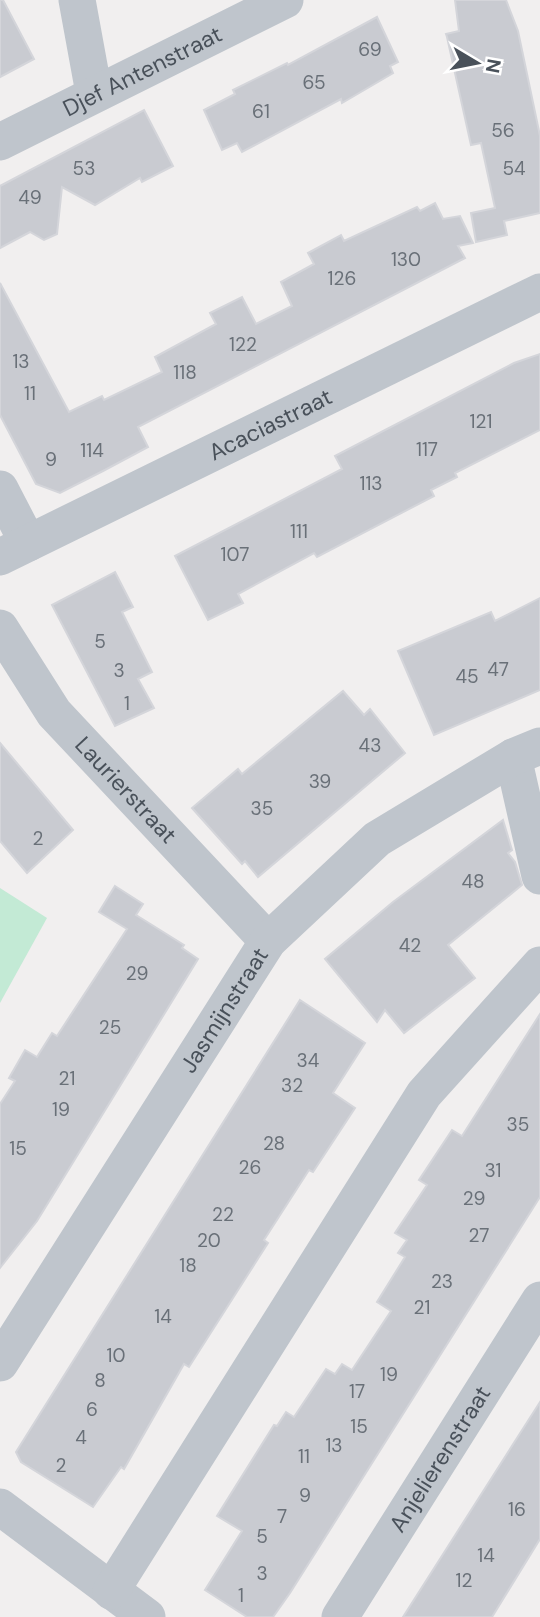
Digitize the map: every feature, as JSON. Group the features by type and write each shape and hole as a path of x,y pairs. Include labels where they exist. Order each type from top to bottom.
{"street":[{"path":"78,0 94,93"},
{"name":"Djef Antenstraat","path":"0,142 285,0"},
{"name":"Acaciastraat","path":"14,550 540,292"},
{"path":"0,489 14,550"},
{"name":"Laurierstraat","path":"0,628 54,713 268,941"},
{"path":"527,752 540,876"},
{"name":"Jasmijnstraat","path":"0,1363 268,941 377,839 527,752"},
{"path":"111,1591 424,1094 540,965"},
{"name":"Anjelierenstraat","path":"340,1617 540,1300"},
{"path":"0,1507 147,1617"}],"green space":[{"path":"0,888 47,918 0,1003"}],"building":[{"path":"0,0 3,0 34,59 0,77"},
{"path":"455,0 506,0 518,31 540,136 540,213 504,221 507,235 476,242 471,213 495,208 481,143 471,145 446,34 459,31"},
{"path":"377,17 398,62 390,66 393,73 342,103 341,99 242,152 237,143 222,150 204,110 235,94 233,90 287,63 288,65"},
{"path":"144,110 173,166 142,182 140,178 95,205 62,187 57,234 44,240 30,232 0,248 0,186"},
{"path":"435,203 443,219 460,216 473,243 458,246 465,258 138,427 148,447 103,471 60,493 36,484 0,415 0,283 69,412 102,396 104,400 162,372 155,357 216,324 210,313 242,297 256,324 292,306 281,282 314,264 308,253 341,235 344,241 417,207 420,211"},
{"path":"540,354 540,430 455,473 457,477 431,490 434,496 317,557 314,553 238,594 243,603 208,620 175,556 342,469 335,456 514,363"},
{"path":"115,572 133,607 122,612 152,672 138,679 154,708 115,726 52,605"},
{"path":"540,598 540,690 434,735 398,651 491,612 495,621"},
{"path":"343,691 364,715 370,709 405,753 258,877 245,861 242,864 192,808 238,769 242,774"},
{"path":"0,743 73,830 27,873 0,841"},
{"path":"503,820 512,850 508,853 515,862 522,885 448,945 475,978 404,1033 385,1010 377,1022 325,959 393,902"},
{"path":"115,886 143,904 136,915 184,945 182,948 198,959 37,1221 0,1268 0,1104 15,1081 9,1078 25,1050 37,1057 52,1033 57,1036 127,929 99,912"},
{"path":"300,1000 365,1043 333,1093 355,1108 313,1172 309,1170 264,1240 268,1243 189,1367 184,1364 124,1469 121,1467 93,1507 21,1462 16,1452"},
{"path":"540,1014 540,1197 290,1593 273,1617 247,1617 205,1590 242,1531 217,1516 274,1425 277,1426 286,1412 294,1417 326,1369 335,1374 342,1364 352,1370 391,1311 377,1302 405,1257 398,1253 407,1240 395,1233 427,1185 419,1180 452,1130 462,1136"},
{"path":"540,1402 540,1539 492,1617 403,1617"}]}
